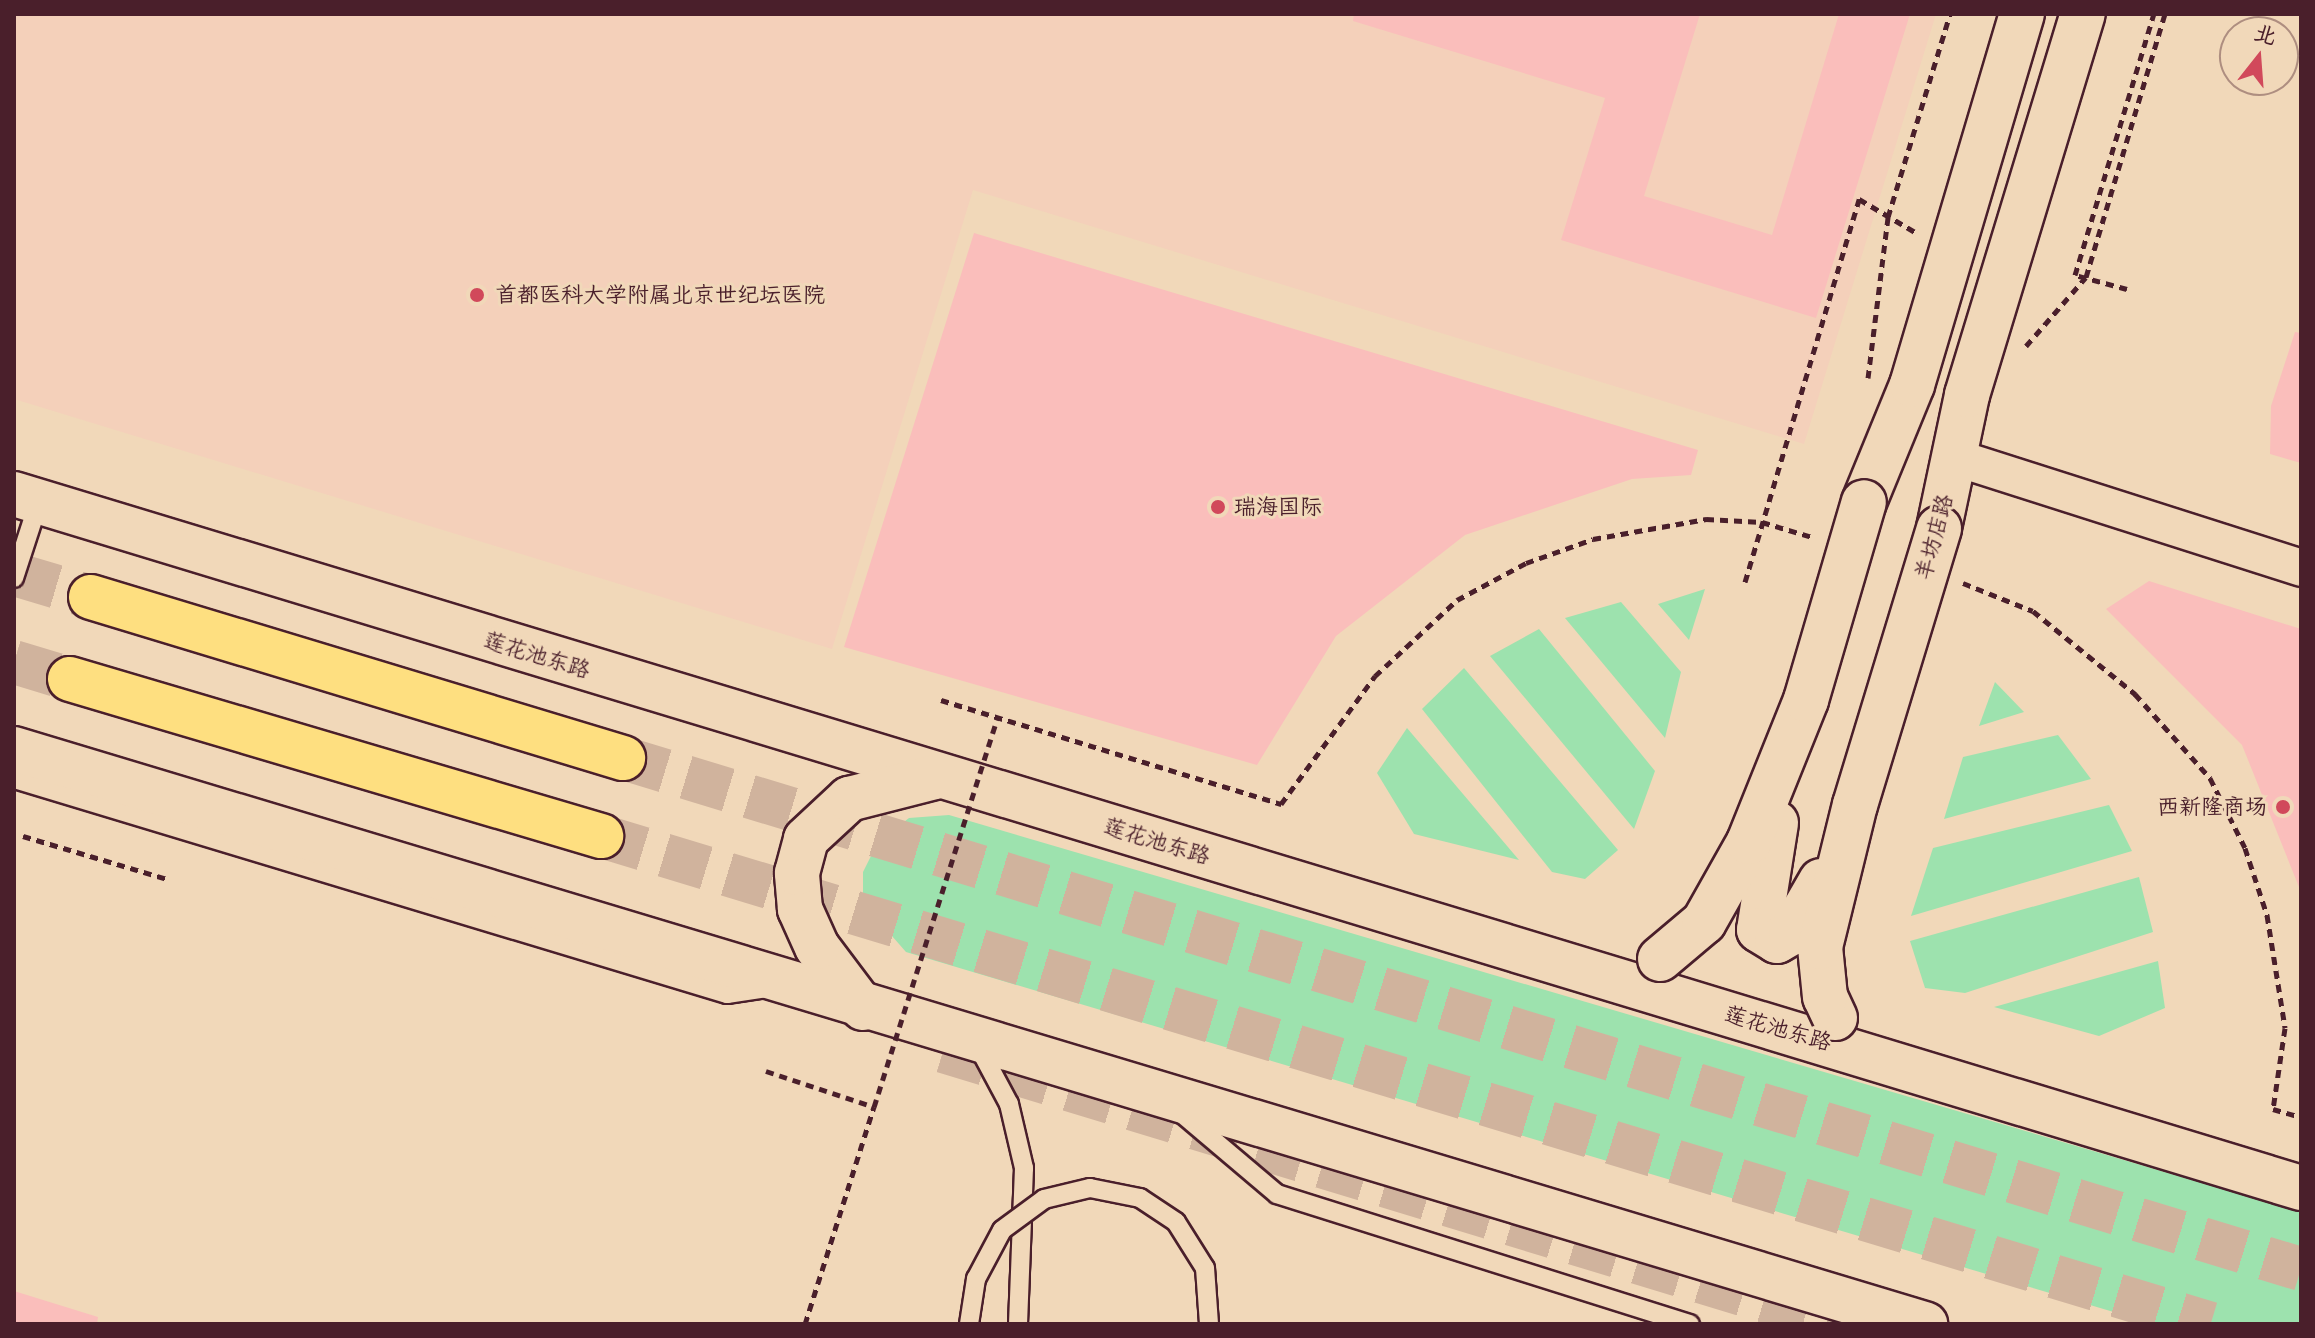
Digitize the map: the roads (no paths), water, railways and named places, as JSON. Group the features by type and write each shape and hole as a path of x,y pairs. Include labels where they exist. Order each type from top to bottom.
{"highway":[{"path":"91,597 623,758"},
{"path":"70,679 601,836"}],"street":[{"path":"1855,805 1791,933 1777,941 1759,930 1766,856 1806,700 1864,502 1912,385 2022,14"},
{"name":"羊坊店路","path":"1863,1053 1835,1018 1825,997 1820,947 1855,805 1939,528 1967,395 2083,14"},
{"path":"1954,457 2301,568"},
{"name":"莲花池东路","path":"27,498 2301,1188"},
{"path":"1615,980 1660,959 1704,922 1724,888 1806,700"},
{"path":"14,749 863,1008 1925,1324"},
{"path":"863,1008 817,947 800,909 797,873 806,839 849,799 941,776"}],"lane":[{"path":"14,578 27,498"},
{"path":"14,779 727,994 786,984"},
{"path":"975,1041 1009,1104 1022,1152 1018,1324"},
{"path":"1166,1099 1277,1194 1690,1324"},
{"path":"969,1324 976,1279 1002,1230 1044,1199 1090,1188 1140,1198 1176,1222 1205,1268 1209,1324"}],"tunnel":[{"path":"14,574 91,597"},
{"path":"14,662 70,679"},
{"path":"623,758 2301,1269"},
{"path":"601,836 2211,1324"},
{"path":"943,1051 1841,1324"}],"place":[{"name":"首都医科大学附属北京世纪坛医院","path":"477,295"},
{"name":"瑞海国际","path":"1218,507"},
{"name":"西新隆商场","path":"2283,807"}]}
